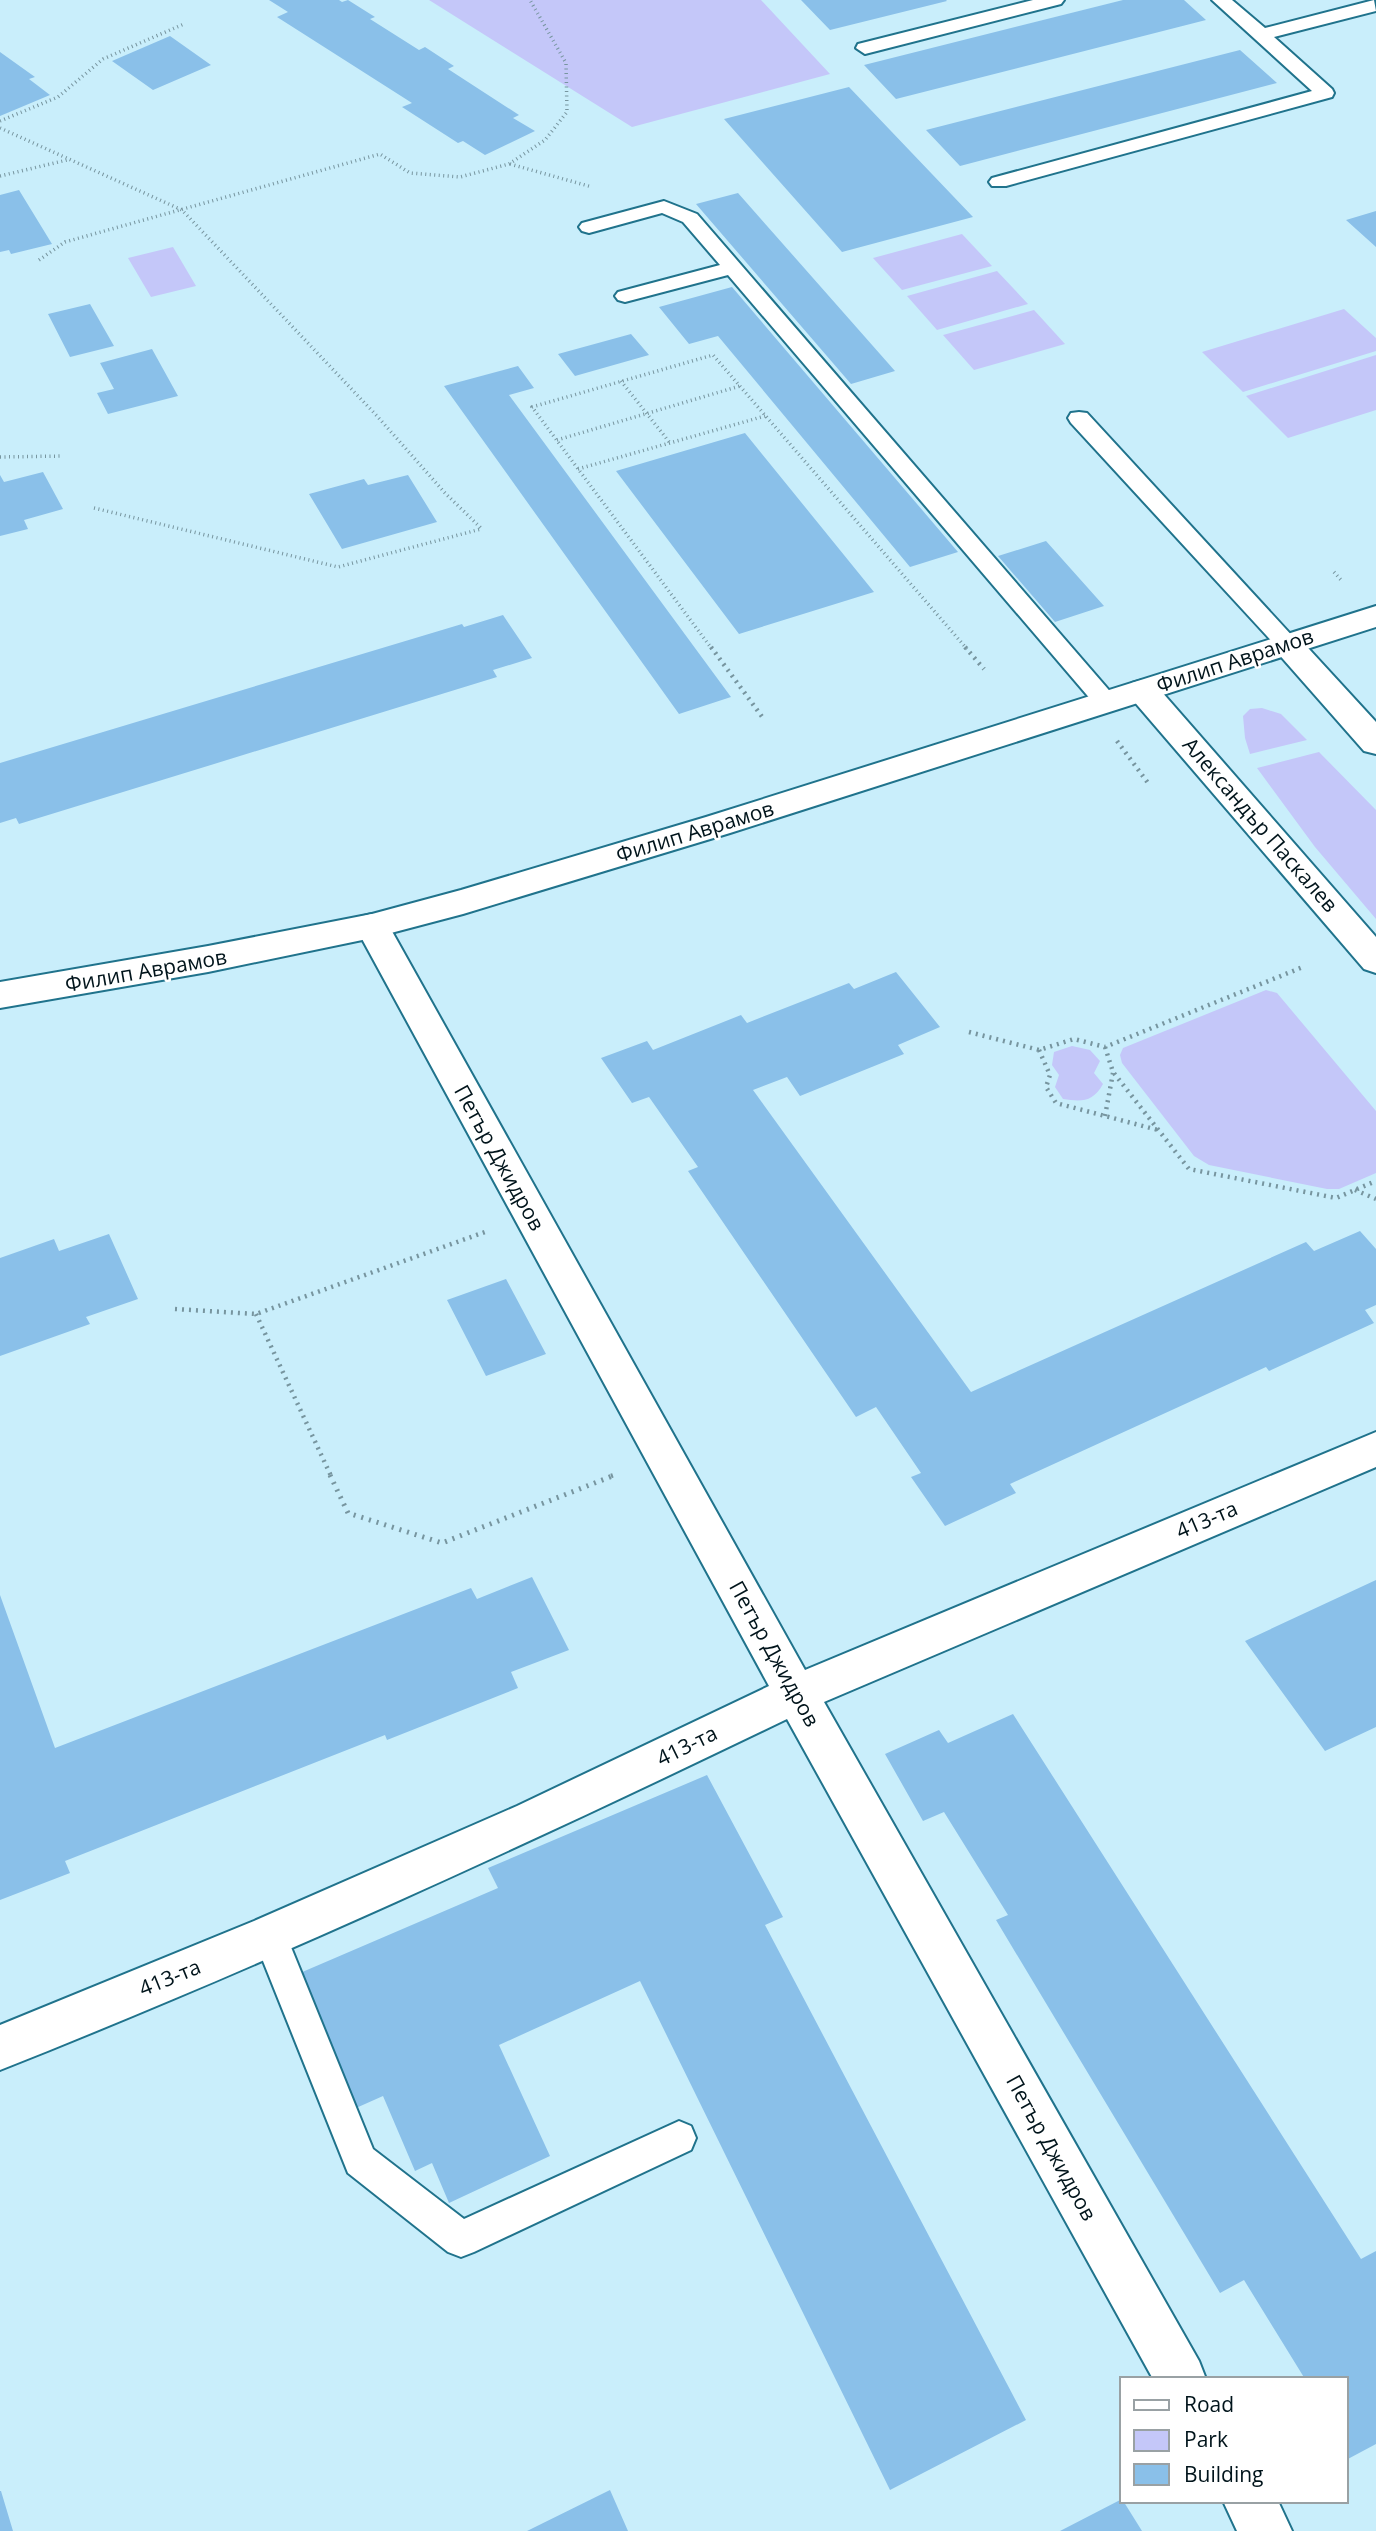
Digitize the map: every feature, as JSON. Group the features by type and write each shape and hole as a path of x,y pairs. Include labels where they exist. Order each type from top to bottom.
{"street":[{"name":"Филип Аврамов","path":"0,995 196,962 372,926 705,829 1376,616"},
{"path":"1287,645 1376,743"},
{"name":"Александър Паскалев","path":"1143,691 1376,960"},
{"name":"Петър Джидров","path":"372,926 796,1694 1180,2377"},
{"name":"413-та","path":"0,2048 270,1936 533,1820 796,1694 1376,1449"},
{"path":"1250,2503 1266,2531"}],"lane":[{"path":"866,48 1055,0"},
{"path":"999,182 1325,93 1221,0"},
{"path":"1261,35 1376,5"},
{"path":"589,227 664,207 690,218 1106,702"},
{"path":"625,296 732,268"},
{"path":"1079,418 1287,645"},
{"path":"270,1936 360,2161 461,2239 679,2138"}],"path":[{"path":"39,260 65,242 380,154 410,173 435,176 460,177 509,164 545,140 567,113 566,63 530,0"},
{"path":"0,121 58,97 103,59 184,24"},
{"path":"0,128 182,210 377,416 445,493 482,529 338,567 94,508"},
{"path":"0,176 68,159"},
{"path":"763,718 532,407 713,355 984,669"},
{"path":"621,381 670,443"},
{"path":"557,440 740,386"},
{"path":"578,469 765,416"},
{"path":"0,457 63,456"},
{"path":"1334,572 1340,580"},
{"path":"1139,770 1148,783"},
{"path":"970,1032 1039,1050 1074,1040 1105,1046 1303,967"},
{"path":"1105,1046 1113,1072 1189,1169 1336,1198 1376,1181"},
{"path":"1039,1050 1050,1075 1046,1087 1056,1103 1159,1130"},
{"path":"1105,1116 1113,1072"},
{"path":"1354,1190 1376,1199"},
{"path":"175,1309 256,1314 531,1215"},
{"path":"256,1314 348,1513 442,1543 664,1456"}],"green space":[{"path":"429,0 761,0 830,74 632,127"},
{"path":"962,234 992,266 902,290 873,258"},
{"path":"173,247 196,286 151,297 128,258"},
{"path":"997,271 1028,304 937,330 907,296"},
{"path":"1344,309 1376,338 1376,351 1243,392 1202,352"},
{"path":"1034,310 1065,344 974,370 943,335"},
{"path":"1376,355 1376,410 1288,438 1246,396"},
{"path":"1262,708 1281,714 1307,740 1250,754 1243,716 1250,709"},
{"path":"1319,752 1376,810 1376,919 1315,847 1257,768"},
{"path":"1266,990 1277,993 1376,1111 1376,1173 1339,1189 1327,1189 1209,1165 1194,1156 1122,1063 1120,1055 1123,1048"},
{"path":"1072,1046 1090,1050 1100,1061 1094,1073 1103,1084 1095,1094 1086,1099 1063,1099 1055,1087 1059,1075 1052,1065 1054,1052"}],"building":[{"path":"269,0 348,0 375,17 370,19 419,50 425,47 454,66 448,69 519,115 513,118 535,131 485,155 463,141 458,143 402,107 412,103 277,17 288,12"},
{"path":"801,0 946,0 947,1 830,30"},
{"path":"1123,0 1184,0 1206,20 896,99 864,65"},
{"path":"170,36 211,65 153,90 112,61"},
{"path":"1240,50 1277,83 960,166 926,130"},
{"path":"0,52 35,77 29,79 50,95 0,116"},
{"path":"849,87 973,217 842,252 724,119"},
{"path":"19,190 52,244 11,254 9,250 0,252 0,195"},
{"path":"738,193 895,371 851,384 696,204"},
{"path":"1376,211 1376,247 1346,220"},
{"path":"732,287 958,552 910,567 718,336 689,344 659,307"},
{"path":"90,304 114,346 70,357 48,314"},
{"path":"631,334 649,355 575,376 558,354"},
{"path":"152,349 178,396 108,414 97,393 114,389 100,363"},
{"path":"518,366 534,388 509,395 731,697 679,714 444,386"},
{"path":"745,433 874,592 739,634 616,471"},
{"path":"43,472 63,509 24,520 28,529 0,536 0,475 4,482"},
{"path":"408,475 437,522 342,549 309,494 364,479 368,485"},
{"path":"1046,541 1104,606 1055,622 998,556"},
{"path":"503,615 532,658 493,670 497,677 19,824 16,818 0,823 0,763 462,624 464,627"},
{"path":"896,972 940,1027 898,1045 904,1054 800,1096 787,1077 753,1090 971,1392 1306,1242 1314,1251 1360,1231 1376,1249 1376,1305 1365,1310 1374,1323 1269,1371 1266,1367 1010,1484 1016,1493 945,1526 911,1477 921,1473 876,1407 856,1417 688,1171 698,1167 649,1097 632,1103 601,1058 647,1041 653,1050 741,1015 747,1023 849,983 854,989"},
{"path":"109,1234 138,1299 86,1317 90,1324 0,1356 0,1258 54,1239 59,1251"},
{"path":"506,1279 546,1354 486,1376 447,1300"},
{"path":"532,1577 569,1650 511,1672 518,1688 387,1740 385,1735 65,1861 70,1873 0,1900 0,1595 55,1748 471,1588 477,1599"},
{"path":"1376,1580 1376,1727 1325,1751 1245,1641"},
{"path":"1013,1714 1361,2259 1376,2251 1376,2444 1348,2459 1348,2377 1304,2377 1244,2280 1220,2293 996,1920 1008,1915 944,1812 923,1821 885,1754 939,1730 948,1743"},
{"path":"707,1775 783,1917 765,1925 1026,2420 890,2490 640,1981 499,2045 550,2156 449,2203 432,2163 415,2171 383,2096 356,2108 300,1973 498,1888 488,1868"},
{"path":"610,2490 628,2531 527,2531"},
{"path":"1,2491 13,2531 0,2531"},
{"path":"1120,2500 1142,2531 1060,2531"}]}
